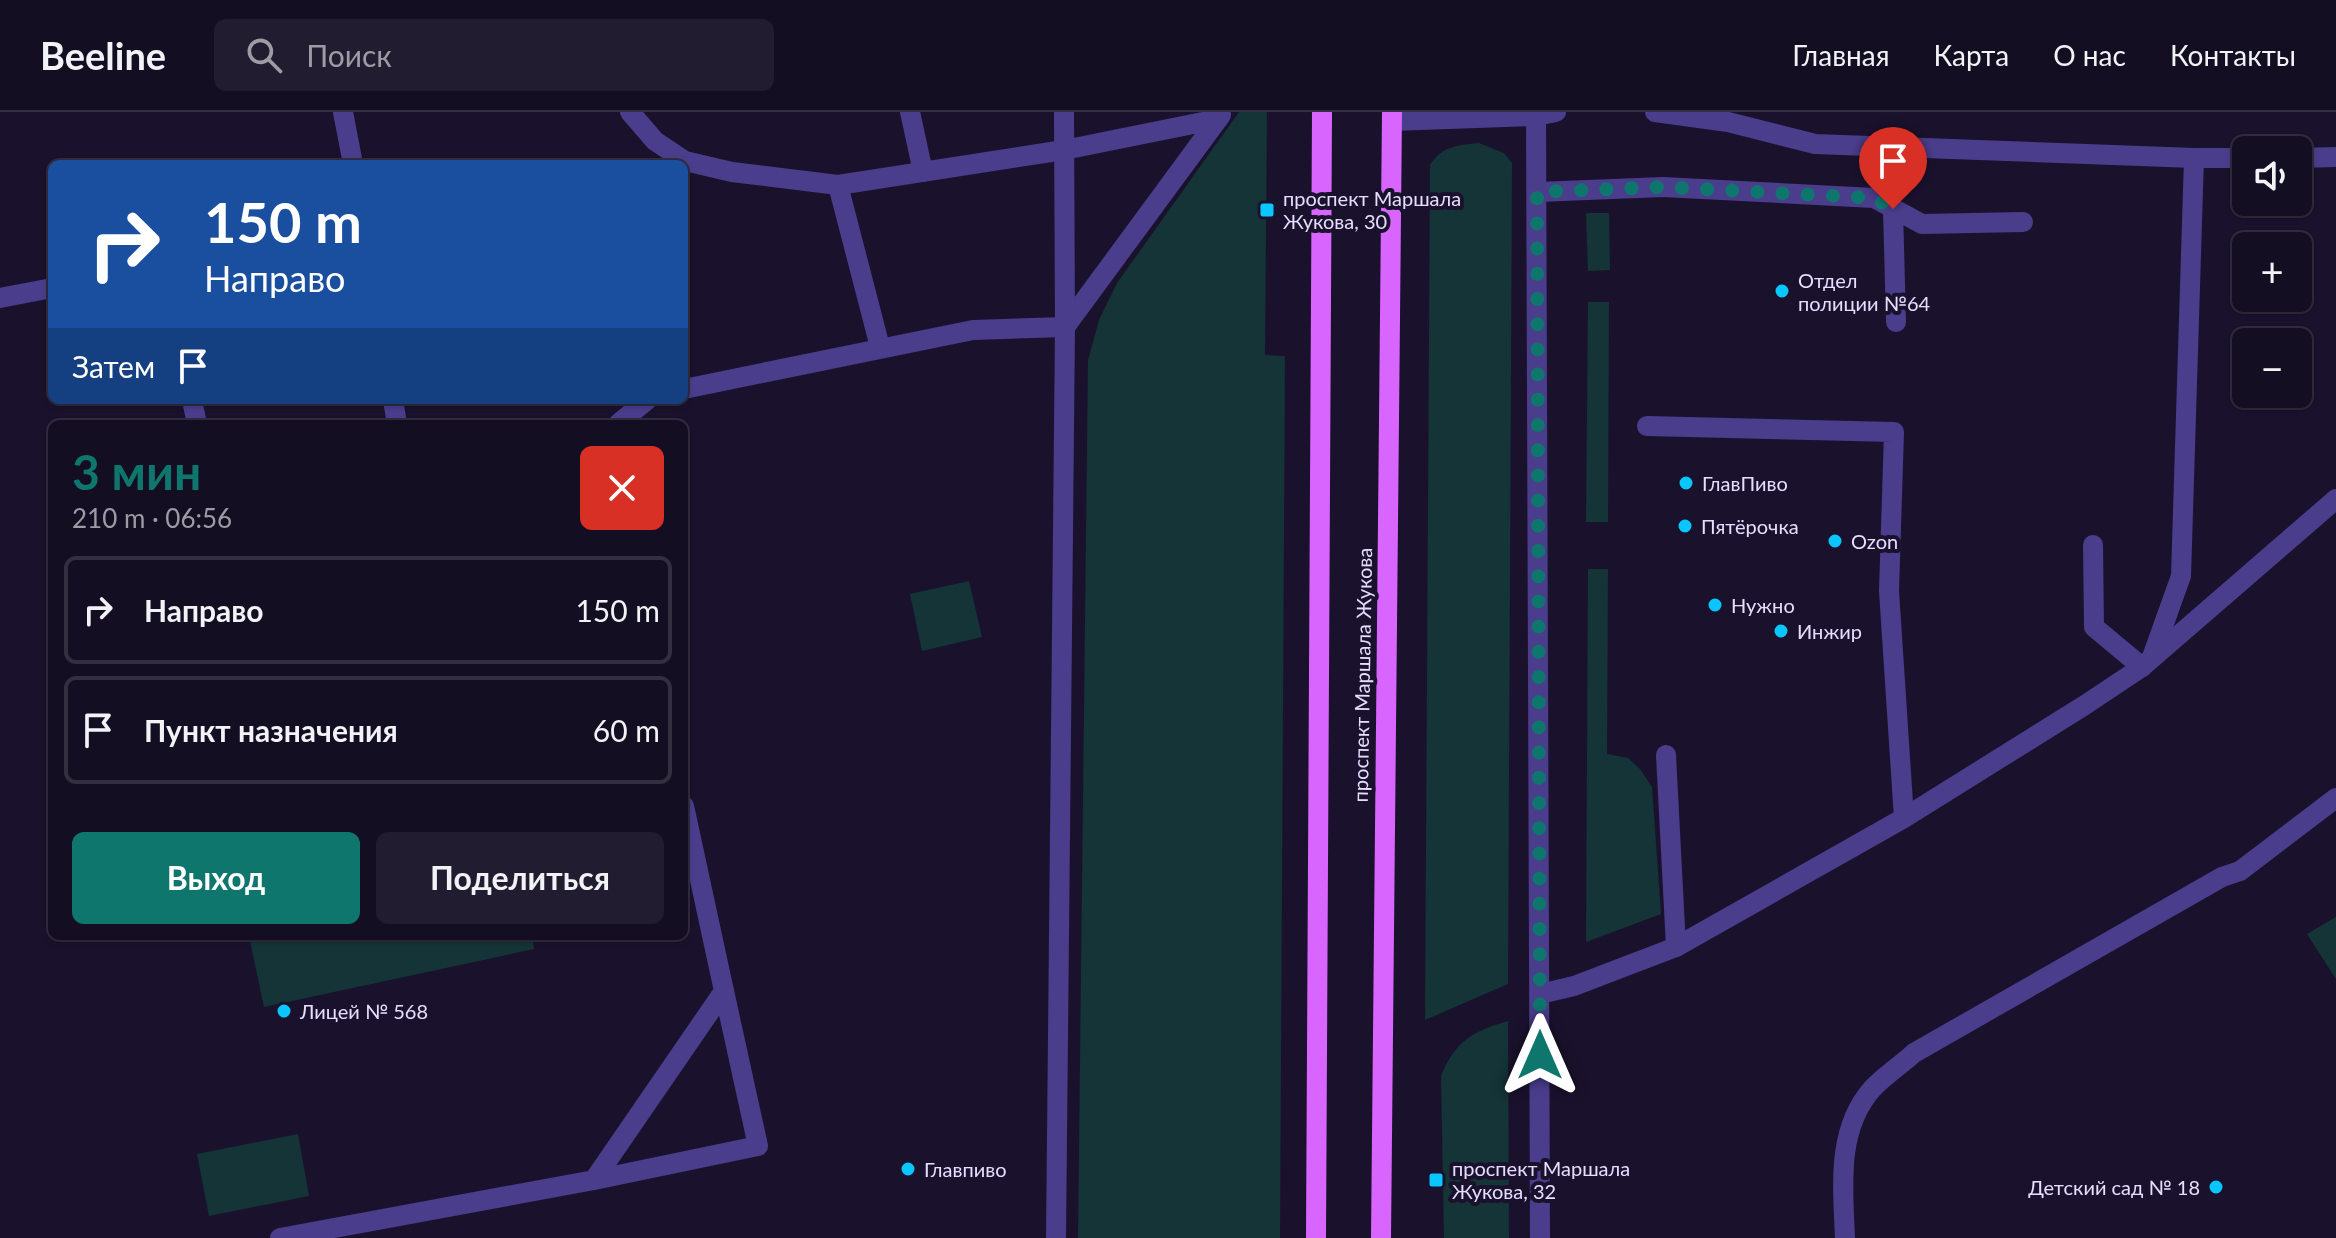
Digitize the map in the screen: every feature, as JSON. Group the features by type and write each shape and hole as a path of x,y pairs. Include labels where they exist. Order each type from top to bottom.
{"main road":[{"name":"проспект Маршала Жукова","path":"1316,1238 1322,112"},
{"name":"проспект Маршала Жукова","path":"1381,1238 1392,116"}],"street":[{"path":"343,112 352,160"},
{"path":"630,112 655,141 684,160"},
{"path":"910,112 923,172"},
{"path":"1056,1238 1065,327 1064,112"},
{"path":"1655,112 1728,122 1815,144 2232,158"},
{"path":"1392,116 1543,113 1537,192 1540,1238"},
{"path":"688,162 732,172 838,185 1064,150 1221,116"},
{"path":"1065,327 1221,116"},
{"path":"2312,158 2336,157"},
{"path":"2147,663 2181,576 2194,158"},
{"path":"838,185 880,347"},
{"path":"1537,192 1663,187 1874,198 1922,224 2023,222"},
{"path":"1893,209 1896,322"},
{"path":"0,298 48,289"},
{"path":"688,388 973,330 1065,327"},
{"path":"623,420 642,404"},
{"path":"1647,426 1894,432 1889,591 1904,818"},
{"path":"1540,994 1574,986 1676,947 1904,818 2147,663 2335,502"},
{"path":"2093,545 2094,627 2147,663"},
{"path":"1666,755 1676,947"},
{"path":"1845,1238 1842,1180 1848,1131 1871,1090 1914,1053 2222,877 2240,871 2336,798"},
{"path":"280,1238 758,1146 688,824"},
{"path":"594,1180 724,991"}],"green space":[{"path":"1239,112 1267,112 1265,355 1285,356 1280,1238 1078,1238 1088,360 1099,320 1117,283"},
{"path":"1479,143 1504,153 1512,163 1508,984 1425,1020 1430,165 1445,150"},
{"path":"1586,213 1609,213 1610,270 1588,271"},
{"path":"1588,302 1609,302 1608,522 1586,522"},
{"path":"1588,569 1608,569 1607,754 1628,758 1652,787 1661,914 1586,942"},
{"path":"969,581 982,637 922,651 910,594"},
{"path":"2336,917 2336,979 2307,934"},
{"path":"250,940 533,940 534,949 264,1007"},
{"path":"1508,1021 1509,1238 1444,1238 1441,1076 1452,1054 1467,1039"},
{"path":"298,1134 309,1196 209,1216 197,1154"}],"place":[{"name":"проспект Маршала Жукова, 30","path":"1267,210"},
{"name":"Отдел полиции №64","path":"1782,291"},
{"name":"ГлавПиво","path":"1686,483"},
{"name":"Пятёрочка","path":"1685,526"},
{"name":"Ozon","path":"1835,541"},
{"name":"Нужно","path":"1715,605"},
{"name":"Инжир","path":"1781,631"},
{"name":"Лицей № 568","path":"284,1011"},
{"name":"Главпиво","path":"908,1169"},
{"name":"проспект Маршала Жукова, 32","path":"1436,1180"},
{"name":"Детский сад № 18","path":"2216,1187"}],"route":[{"path":"1540,1055 1537,192 1663,187 1874,198 1893,209"}]}
